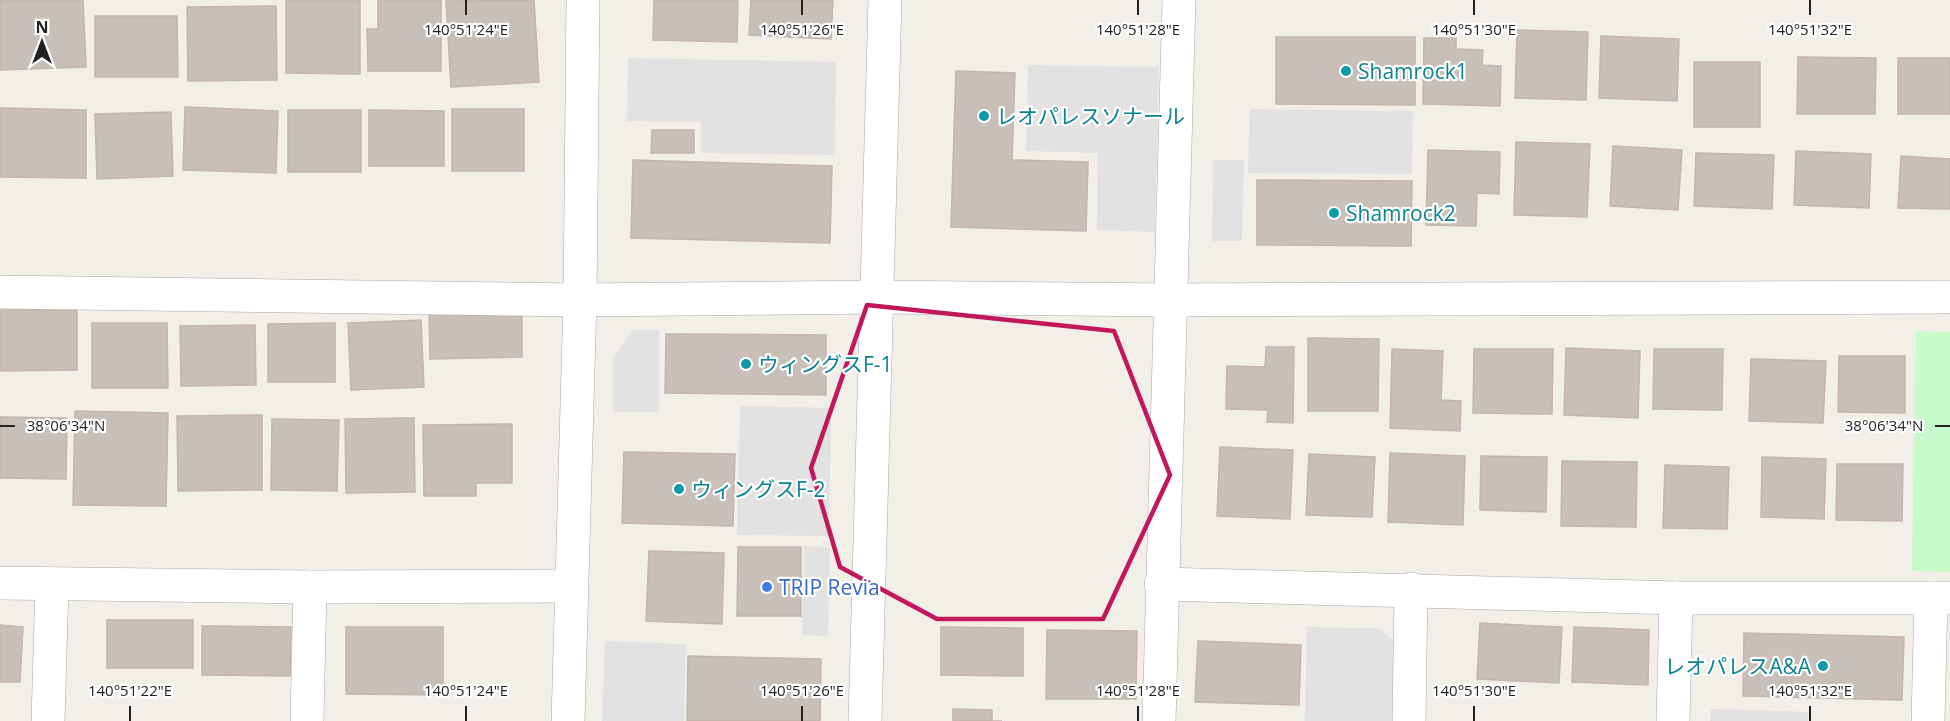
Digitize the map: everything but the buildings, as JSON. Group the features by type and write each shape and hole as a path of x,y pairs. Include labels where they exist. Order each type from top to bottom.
{"street":[{"path":"568,721 580,300 583,0"},
{"path":"865,721 885,0"},
{"path":"1159,721 1179,0"},
{"path":"0,292 580,300 878,297 1172,300 1950,297"},
{"path":"0,583 310,587 572,586"},
{"path":"48,721 52,584"},
{"path":"1161,584 1676,598 1940,598 1928,721"},
{"path":"307,721 310,587"},
{"path":"1409,721 1411,589"},
{"path":"1673,721 1676,598"}],"highlighted area":[{"path":"867,305 980,315 1114,331 1170,475 1103,619 937,619 840,567 811,468"}],"green space":[{"path":"1916,331 1950,332 1950,572 1912,571"}],"shaded area":[{"path":"628,58 836,62 835,155 701,153 701,122 627,121"},
{"path":"1028,65 1159,67 1155,232 1097,230 1098,153 1026,151"},
{"path":"1250,109 1413,111 1412,174 1248,173"},
{"path":"1213,160 1244,160 1242,241 1212,241"},
{"path":"633,330 659,330 659,412 613,412 613,357"},
{"path":"740,406 831,408 829,536 737,535"},
{"path":"804,546 830,547 828,636 802,635"},
{"path":"1307,627 1377,628 1402,645 1400,721 1305,721"},
{"path":"605,641 686,644 684,721 602,721"},
{"path":"1711,709 1809,712 1808,721 1710,721"}],"place":[{"name":"Shamrock1","path":"1346,71"},
{"name":"レオパレスソナール","path":"984,116"},
{"name":"Shamrock2","path":"1334,213"},
{"name":"ウィングスF-1","path":"746,364"},
{"name":"ウィングスF-2","path":"679,489"},
{"name":"TRIP Revia","path":"767,587"},
{"name":"レオパレスA&A","path":"1823,666"}]}
